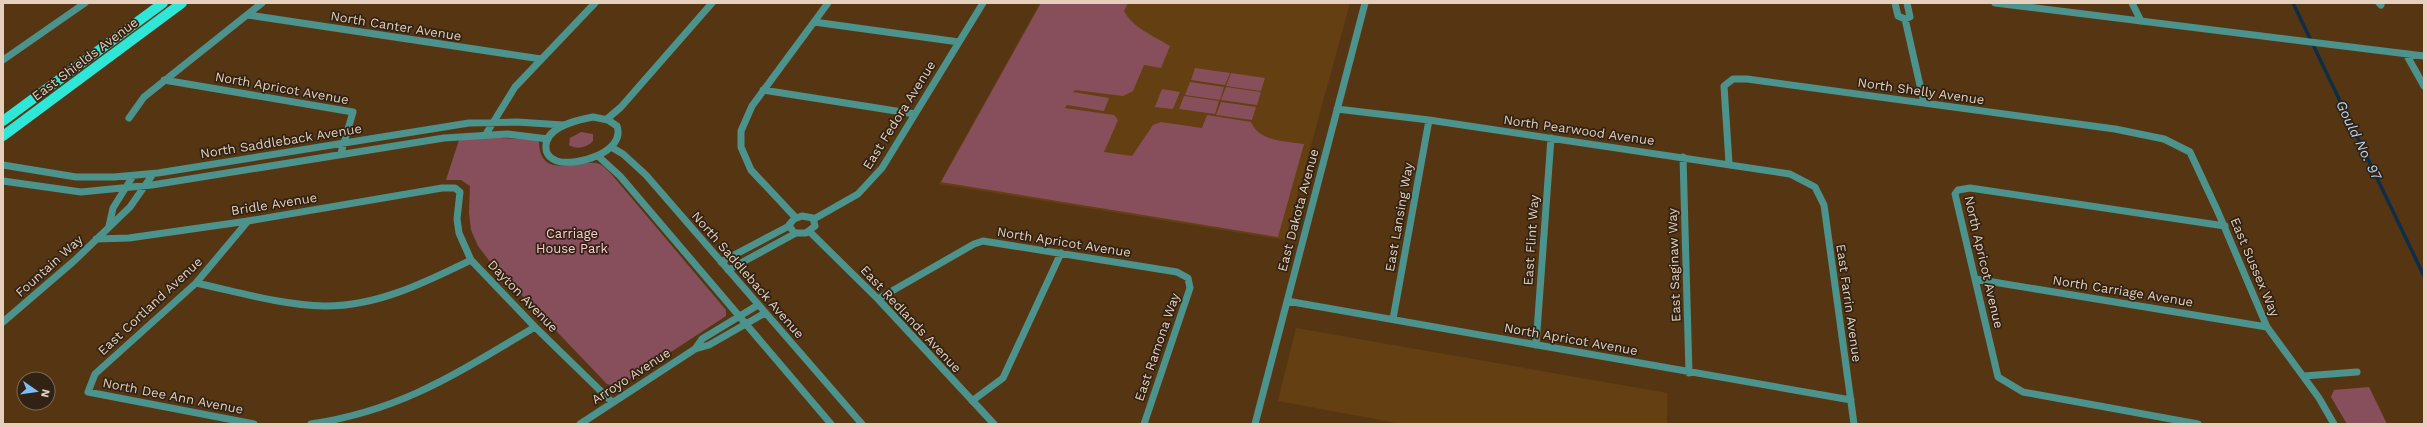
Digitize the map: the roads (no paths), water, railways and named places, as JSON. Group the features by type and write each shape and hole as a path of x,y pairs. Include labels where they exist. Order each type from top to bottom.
{"main road":[{"name":"East Shields Avenue","path":"3,120 163,3"},
{"path":"157,21 174,3"},
{"name":"East Shields Avenue","path":"3,136 182,3"}],"street":[{"path":"3,60 85,3"},
{"path":"129,118 144,97 262,3"},
{"path":"486,134 515,87 595,3"},
{"path":"607,119 621,107 712,3"},
{"path":"796,218 746,163 740,135 744,121 763,90 828,3"},
{"name":"East Fedora Avenue","path":"814,219 858,194 882,168 983,3"},
{"name":"East Dakota Avenue","path":"1255,424 1365,3"},
{"path":"1895,3 1898,16 1905,19"},
{"path":"1905,19 1910,17 1907,3"},
{"path":"1995,3 2424,56"},
{"path":"2132,3 2140,21"},
{"name":"North Canter Avenue","path":"248,15 542,60"},
{"path":"1905,19 1924,103"},
{"path":"814,22 959,42"},
{"path":"2406,54 2424,86"},
{"name":"North Shelly Avenue","path":"1729,164 1724,86 1733,79 1747,79 2115,129 2157,137 2181,145 2190,152"},
{"name":"North Apricot Avenue","path":"164,80 353,112 341,153"},
{"path":"763,90 915,114"},
{"name":"North Pearwood Avenue","path":"1337,109 1429,120 1729,164 1790,174 1815,187"},
{"path":"583,118 607,119 616,125 619,132 617,139 611,147 598,156 572,162 561,162 552,158 546,152 548,139 563,125 583,118"},
{"name":"East Lansing Way","path":"1393,319 1429,120"},
{"name":"North Saddleback Avenue","path":"3,165 76,177 133,176 470,123 493,121 563,125"},
{"name":"North Saddleback Avenue","path":"3,181 81,192 147,185 341,153 486,134 521,134 548,139"},
{"name":"East Flint Way","path":"1536,345 1551,138"},
{"name":"North Saddleback Avenue","path":"611,147 623,154 646,175 862,424"},
{"name":"East Sussex Way","path":"2190,152 2225,226 2256,306 2267,327 2277,344 2304,376 2326,408 2334,424"},
{"path":"598,156 620,176 831,424"},
{"name":"East Saginaw Way","path":"1683,157 1689,372"},
{"name":"Fountain Way","path":"3,322 130,207 147,185 153,174"},
{"path":"109,226 113,208 133,176"},
{"name":"East Farrin Avenue","path":"1815,187 1824,205 1854,424"},
{"name":"Bridle Avenue","path":"96,239 129,238 248,221 442,188 455,188"},
{"name":"Dayton Avenue","path":"455,188 460,192 457,219 459,233 471,260 535,327 612,402"},
{"name":"North Apricot Avenue","path":"2198,424 2023,392 1998,377 1955,194 1958,190 1970,188 2225,226"},
{"path":"721,262 789,226 796,218 806,216 814,219 814,226 809,231 796,233 728,270"},
{"name":"East Cortland Avenue","path":"88,392 95,374 196,283 248,221"},
{"path":"789,226 791,231 796,233"},
{"name":"East Redlands Avenue","path":"809,231 878,299 994,424"},
{"name":"North Apricot Avenue","path":"878,299 974,244 983,241 1061,252 1177,272 1188,278"},
{"path":"972,401 1003,378 1061,252"},
{"path":"196,283 304,305 349,304 380,299 416,286 471,260"},
{"name":"East Ramona Way","path":"1144,424 1190,288 1188,278"},
{"name":"North Carriage Avenue","path":"1975,279 2267,327"},
{"name":"North Apricot Avenue","path":"1287,300 1850,400"},
{"name":"Arroyo Avenue","path":"695,349 702,339 758,305"},
{"name":"Arroyo Avenue","path":"580,424 695,349 709,345 765,313"},
{"path":"311,424 369,412 403,400 430,388 535,327"},
{"path":"2304,376 2357,372"},
{"name":"North Dee Ann Avenue","path":"88,392 235,422 254,424"}],"waterway":[{"name":"Gould No. 97","path":"2293,3 2424,276"}],"park label":[{"name":"Carriage House Park","path":"572,240"}]}
